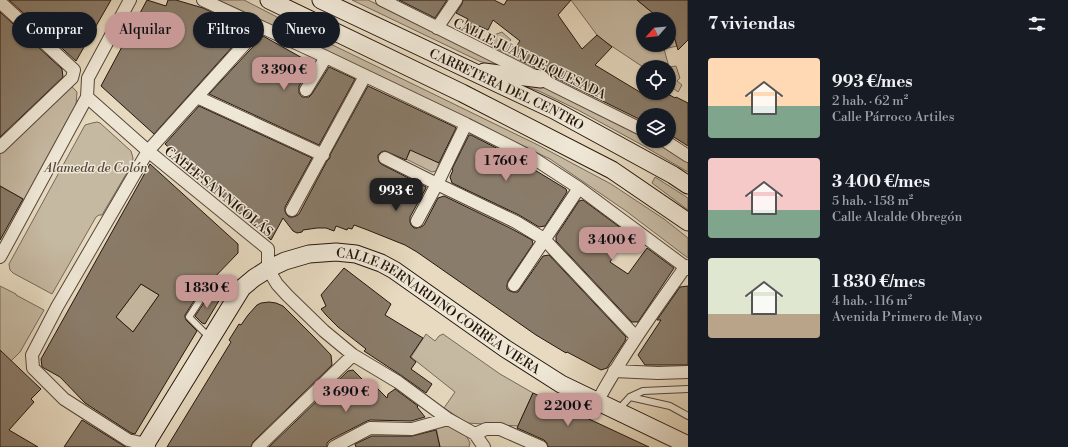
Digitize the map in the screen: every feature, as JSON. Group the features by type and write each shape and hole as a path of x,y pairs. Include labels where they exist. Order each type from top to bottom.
{"main road":[{"name":"CARRETERA DEL CENTRO","path":"269,0 462,93 612,170 688,222"},
{"name":"CARRETERA DEL CENTRO","path":"321,0 554,110 673,175 688,185"},
{"path":"470,71 541,79"},
{"name":"CALLE BERNARDINO CORREA VIERA","path":"242,288 268,269 285,261 309,254 336,252 356,254 381,263 394,270 506,349 554,380 688,445"},
{"path":"146,446 242,288"}],"street":[{"path":"0,257 87,97 88,78 130,0"},
{"path":"203,0 229,12"},
{"name":"CALLE JUAN DE QUESADA","path":"382,0 636,126"},
{"path":"437,28 456,0"},
{"path":"0,2 73,74 88,78"},
{"path":"264,28 466,124 533,158 579,188 687,268 636,337 614,371 597,402"},
{"path":"146,446 128,440 64,400 33,368 32,355 57,307 148,151 240,48"},
{"path":"306,90 326,57"},
{"path":"0,147 73,74"},
{"path":"292,210 365,76"},
{"name":"CALLE SAN NICOLÁS","path":"87,97 148,151 268,249 268,269"},
{"path":"197,97 323,155"},
{"path":"417,221 466,124"},
{"path":"676,148 688,156"},
{"path":"385,158 516,222 544,239 636,337"},
{"path":"514,285 579,188"},
{"path":"268,269 277,284 287,295 324,331 353,355 398,382 448,419 475,434 484,447"},
{"path":"258,447 353,355"},
{"path":"614,371 658,373 688,372"},
{"path":"334,447 370,428 412,429 448,419"},
{"path":"475,434 486,429 500,429 541,447"}],"lane":[{"path":"211,339 189,317 208,288 242,288"},
{"path":"617,411 630,397 643,391 688,389"},
{"path":"630,397 670,406 688,416"}],"green space":[{"path":"218,0 244,0 272,14 272,26 264,22 264,12 243,12"},
{"path":"352,0 368,0 510,69 510,71 479,61"},
{"path":"571,0 637,0 652,12 636,12 636,52 665,52 667,60 636,60 636,62 597,35"},
{"path":"502,32 511,40 508,43 514,47 509,55 490,45 494,35"},
{"path":"318,48 339,48 538,145 611,184 664,219 688,238 688,258 626,211 550,159"},
{"path":"676,66 680,78 677,81 682,85 678,92 676,90"},
{"path":"63,77 77,92 76,105 25,200 0,186 0,139"},
{"path":"507,80 543,86 636,132 636,142 578,110 539,91"},
{"name":"Alameda de Colón","path":"97,122 131,151 133,158 132,164 102,215 96,217 52,294 13,273 10,270 9,264 85,125"},
{"path":"413,145 421,154 439,163 436,171 432,172 406,159"},
{"path":"647,148 667,148 688,161 688,172"},
{"path":"655,177 688,198 688,210 652,183"},
{"path":"141,284 159,295 133,332 116,317"},
{"path":"0,286 44,310 20,352 11,361 0,351"},
{"path":"426,334 435,341 443,334 500,374 533,393 518,426 467,423 444,408 455,392 411,357"},
{"path":"452,424 466,435 470,443 469,447 440,447 436,427"}],"building":[{"path":"9,0 111,0 97,24 97,12 22,12"},
{"path":"147,0 166,6 168,0 176,0 203,8 211,12 193,12 193,48 231,48 154,134 101,86 121,48 185,48 185,12 141,12"},
{"path":"399,0 447,0 435,18"},
{"path":"463,0 494,0 504,5 507,0 571,0 558,15 582,49 597,35 612,47 595,65 636,90 636,100 676,100 676,97 688,103 688,146 676,138 676,108 636,108 636,118 550,75 547,71 536,68 510,55 520,41 493,20 488,30 479,26 476,33 464,27 468,19 456,13"},
{"path":"637,0 688,0 688,40 678,50 676,43 676,12 652,12"},
{"path":"0,12 12,23 12,48 39,48 62,69 63,77 0,137"},
{"path":"264,37 272,41 272,48 284,48 313,64 299,86 299,93 302,97 309,97 312,94 329,67 355,79 319,145 209,94 252,48 264,48"},
{"path":"62,48 83,48 76,61"},
{"path":"368,86 456,128 439,163 410,150 406,160 385,151 378,155 379,162 381,164 426,187 410,217 411,225 414,228 417,228 424,225 438,198 444,196 532,240 533,244 508,281 507,289 513,292 518,292 543,256 549,255 626,337 625,341 607,368 601,370 567,352 566,353 536,335 417,252 405,245 365,229 354,225 352,229 348,228 347,230 336,226 334,231 326,228 317,228 303,230 302,232 297,233 293,231 283,218 271,240 165,144 199,106 312,158 285,207 286,214 289,217 293,217 299,214"},
{"path":"469,135 510,155 566,189 567,192 545,226 539,227 519,215 452,183 450,177 453,170 452,169"},
{"path":"150,164 238,244 238,253 208,284 204,285 185,315 186,320 197,331 135,434 131,433 85,403 60,377 42,367 41,359","holes":["141,284 159,295 133,332 116,317"]},
{"path":"0,186 23,199 0,240"},
{"path":"583,200 629,234 611,258 612,259 610,262 628,274 647,248 674,268 638,322 632,322 556,241 556,236 579,201"},
{"path":"344,268 391,304 385,315 423,338 410,357 416,362 411,369 432,384 426,393 364,351 366,349 338,327 321,309 326,306 321,295"},
{"path":"688,286 688,365 645,365 638,355 661,320 657,320 680,287"},
{"path":"210,294 220,299 205,324 195,316"},
{"path":"269,302 283,306 314,337 331,355 332,365 253,442 251,447 167,447 231,342 229,340 239,324 241,325 257,305"},
{"path":"0,350 41,389 31,399 34,402 9,430 38,447 0,447"},
{"path":"353,370 365,382 366,381 368,383 369,381 374,385 387,398 388,394 395,389 418,406 417,407 425,417 411,421 370,420 330,440 327,443 327,447 269,447 348,371"},
{"path":"533,393 649,447 548,447 544,440 517,428"},
{"path":"82,420 124,446 126,447 64,447"},
{"path":"436,430 440,447 356,447 355,444 372,436 412,436"}]}
